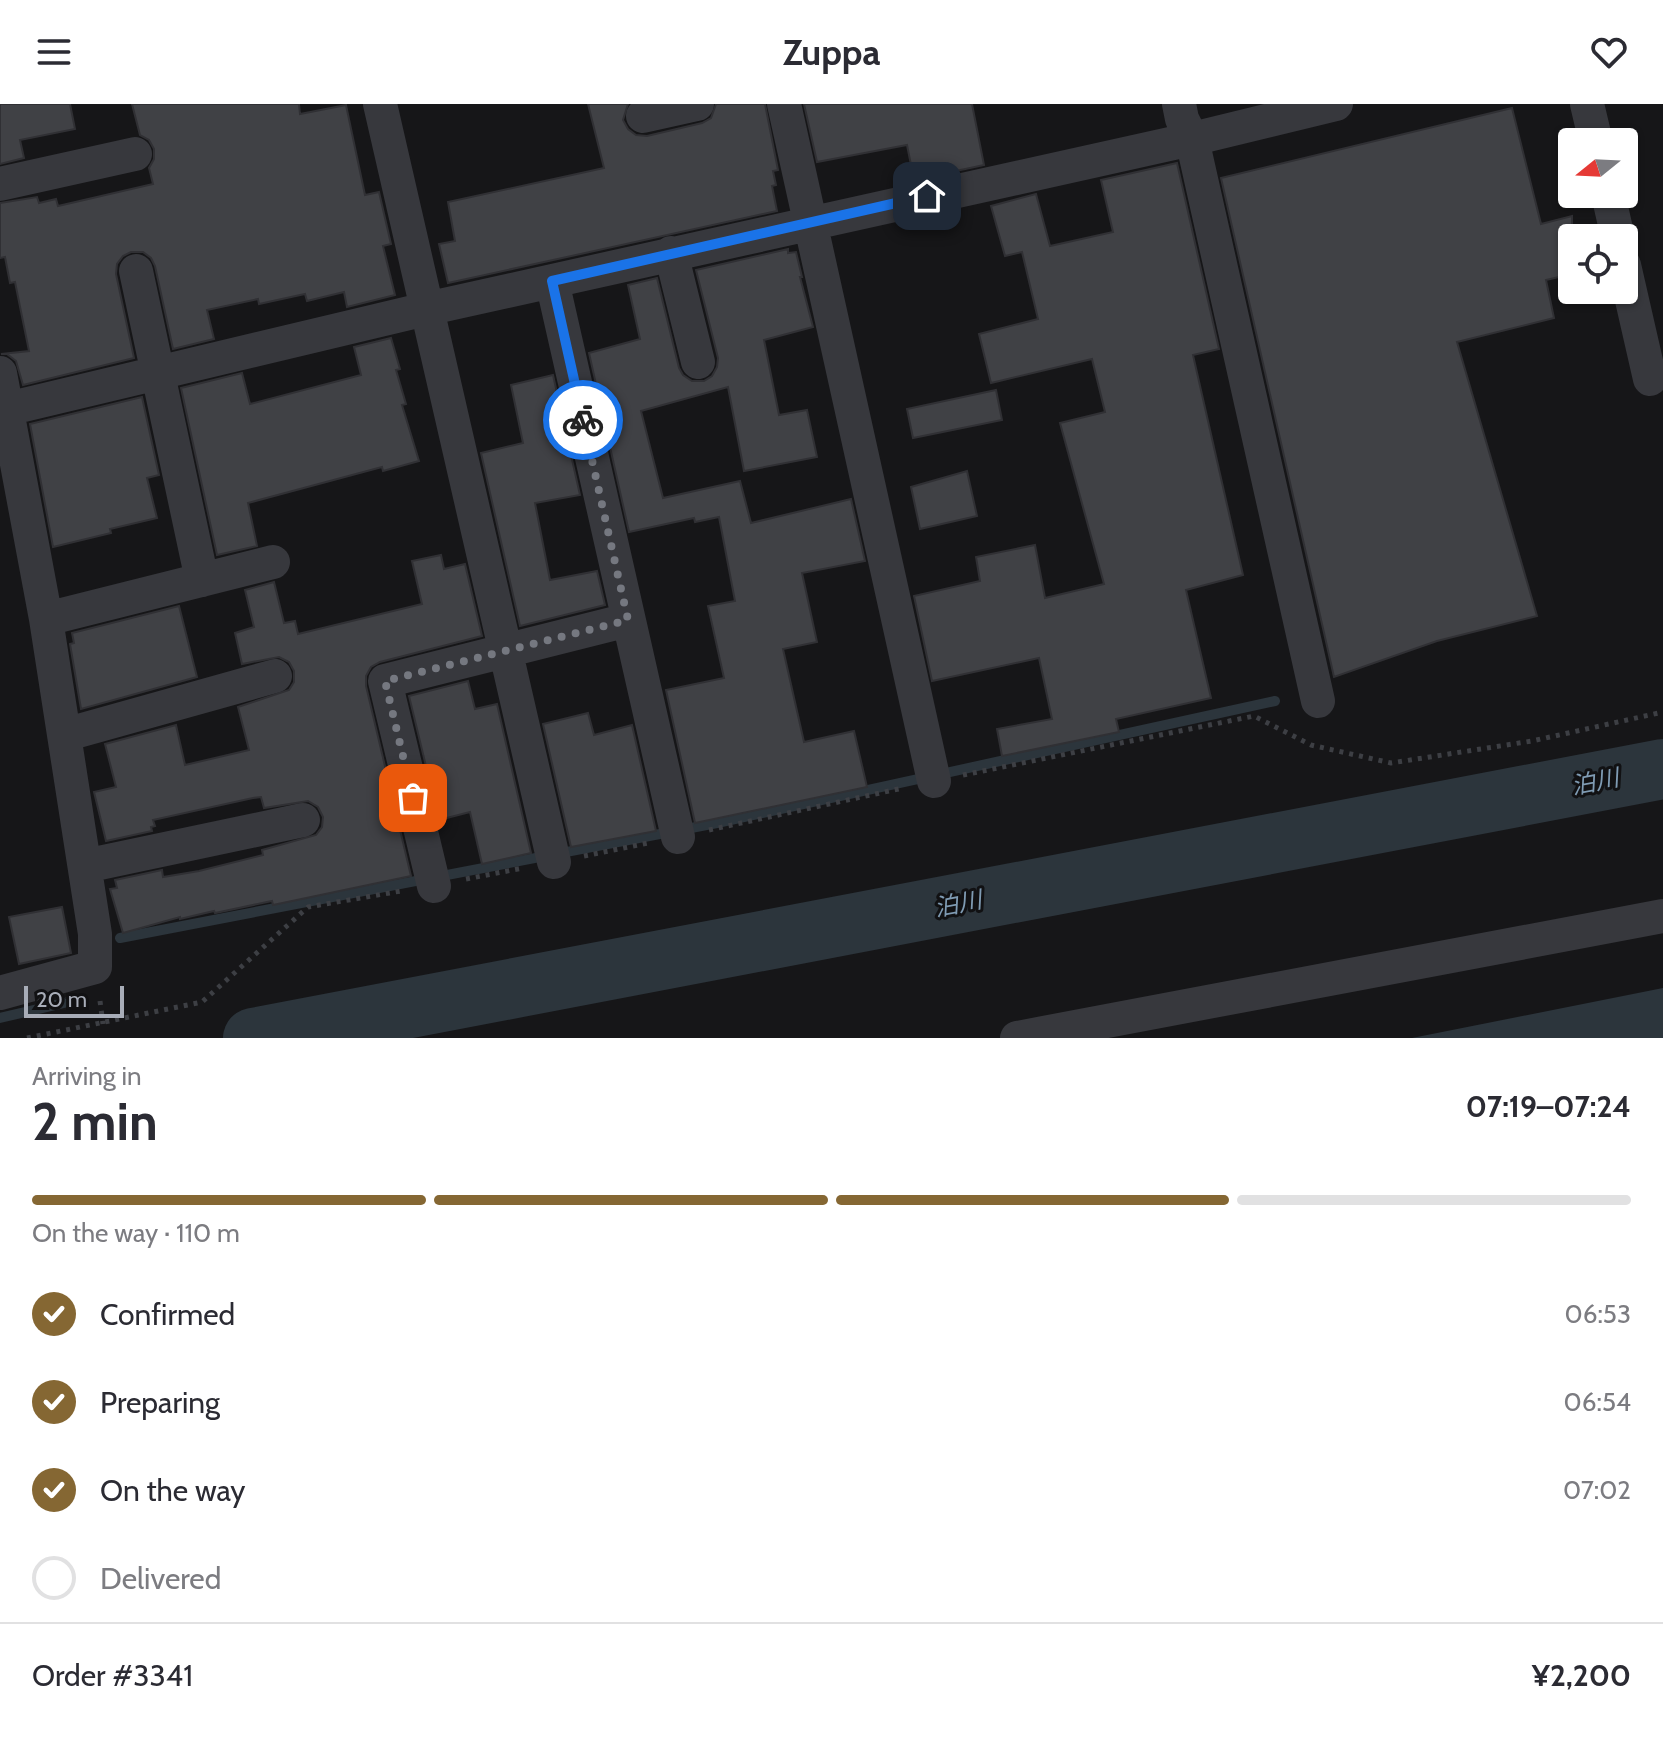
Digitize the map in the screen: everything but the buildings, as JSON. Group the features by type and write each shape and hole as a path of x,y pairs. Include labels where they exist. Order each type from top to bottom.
{"street":[{"path":"380,104 554,862"},
{"path":"643,116 697,104"},
{"path":"784,104 934,781"},
{"path":"1179,104 1182,119 1192,139 1318,701"},
{"path":"7,409 426,309 1192,139 1336,104"},
{"path":"1587,104 1593,128"},
{"path":"0,184 135,154"},
{"path":"671,253 698,362"},
{"path":"136,271 202,580"},
{"path":"552,281 678,837"},
{"path":"1633,304 1650,379"},
{"path":"0,373 46,619 95,934 95,967 0,993"},
{"path":"46,619 273,562"},
{"path":"434,886 385,681 628,620"},
{"path":"64,735 275,676"},
{"path":"85,866 303,820"},
{"path":"1017,1038 1663,916"}],"path":[{"path":"27,1038 202,1002"}],"shaded area":[{"path":"1663,988 1663,1038 1412,1038"}],"waterway":[{"path":"120,938 717,823 1275,701"},
{"name":"泊川","path":"253,1038 1663,769"},
{"path":"0,1018 81,999"}],"way so far":[{"path":"413,798 385,681 628,620 583,420"}],"route":[{"path":"583,420 552,281 927,196"}]}
